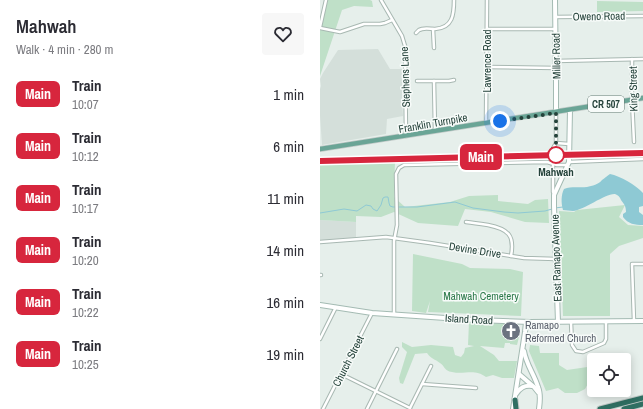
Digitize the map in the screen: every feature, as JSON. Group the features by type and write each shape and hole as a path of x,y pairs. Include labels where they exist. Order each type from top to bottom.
{"highway":[{"path":"515,397 515,409"},
{"path":"600,409 643,398"},
{"path":"624,409 643,404"}],"main road":[{"name":"Franklin Turnpike","path":"320,150 486,122 556,113 643,98"}],"street":[{"path":"325,0 320,27 340,32 364,24 380,24 392,20"},
{"name":"Stephens Lane","path":"381,0 402,36 405,46 406,136"},
{"path":"416,33 422,29 443,27 451,20 454,14 454,0"},
{"name":"Lawrence Road","path":"486,122 487,0"},
{"name":"Miller Road","path":"555,0 556,113"},
{"name":"Oweno Road","path":"555,17 643,16"},
{"path":"433,29 434,48"},
{"path":"487,29 556,29"},
{"name":"King Street","path":"632,59 634,142"},
{"path":"556,61 643,59"},
{"path":"487,67 556,68"},
{"path":"417,81 454,80"},
{"path":"434,81 435,131"},
{"path":"554,194 569,163 570,110"},
{"path":"552,150 556,144 556,113"},
{"path":"556,144 570,144"},
{"path":"394,315 394,237 397,225 396,174 399,168 404,165 547,162 553,165 643,159"},
{"path":"553,165 554,194"},
{"name":"East Ramapo Avenue","path":"554,194 558,322"},
{"path":"466,222 498,227 505,231 512,241 511,256"},
{"name":"Devine Drive","path":"320,242 394,237 524,258 556,258"},
{"path":"634,321 632,264 643,264"},
{"name":"Island Road","path":"320,304 372,313 394,315 526,322 643,322"},
{"path":"320,339 336,307"},
{"name":"Church Street","path":"323,409 372,313"},
{"path":"515,397 526,322"},
{"path":"572,322 572,345 574,349 584,352 604,343 606,339 606,322"},
{"path":"523,347 525,358 538,386 540,394 539,409"},
{"path":"366,409 397,348"},
{"path":"341,374 410,408 431,366"},
{"path":"519,372 526,369 531,372"},
{"path":"519,372 540,394"},
{"path":"422,384 476,388"},
{"path":"515,397 524,386 533,386"}],"shaded area":[{"path":"378,49 390,69 402,69 403,116 387,119 386,134 322,145 320,79 323,73 338,50"},
{"path":"320,220 356,222 356,240 320,243"}],"green space":[{"path":"328,0 370,0 372,1 373,7 354,6 342,10 320,76 320,31"},
{"path":"597,1 643,2 643,11 597,12"},
{"path":"395,161 394,197 405,207 450,202 469,196 498,195 498,201 528,204 535,200 548,199 549,223 525,222 491,212 465,209 458,226 418,223 394,212 381,217 356,216 356,222 320,220 320,165"},
{"path":"625,205 619,217 628,225 643,226 643,238 619,246 610,254 610,316 563,316 559,211 574,212 577,210"},
{"name":"Mahwah Cemetery","path":"413,254 462,264 470,268 510,269 523,272 521,316 428,312 430,301 426,313 412,311"},
{"path":"469,322 507,324 507,337 519,337 517,345 505,343 504,348 480,346 494,355 499,361 517,361 514,378 502,378 493,375 486,377 482,374 473,372 457,373 449,371 427,353 415,354 403,384 400,383 399,378 407,352 402,347 402,342 412,347 431,345 453,347 455,355 461,357 465,348 474,346 468,345"},
{"path":"530,345 539,346 540,353 559,353 559,365 567,370 587,367 587,385 585,389 577,393 565,393 558,388 546,391 529,351"}],"water":[{"path":"610,174 628,181 643,193 643,206 639,207 639,212 643,215 643,225 632,224 623,217 623,214 626,212 625,207 619,197 615,194 606,196 578,210 563,210 562,194 564,189 573,187 587,187 599,183"}],"waterway":[{"path":"320,213 344,209 357,211 366,205 371,206 377,211 383,198 385,197 388,197 390,206 393,207 417,207 455,202 473,208 504,212 518,213 552,209"},
{"path":"555,208 563,207"}],"railway":[{"path":"320,161 643,153"}],"train":[{"name":"Main","path":"320,161 643,153"}],"place":[{"name":"Mahwah","path":"556,155"},
{"name":"Ramapo Reformed Church","path":"511,331"}],"route":[{"path":"500,121 556,113 556,144 552,150 556,155"}]}
